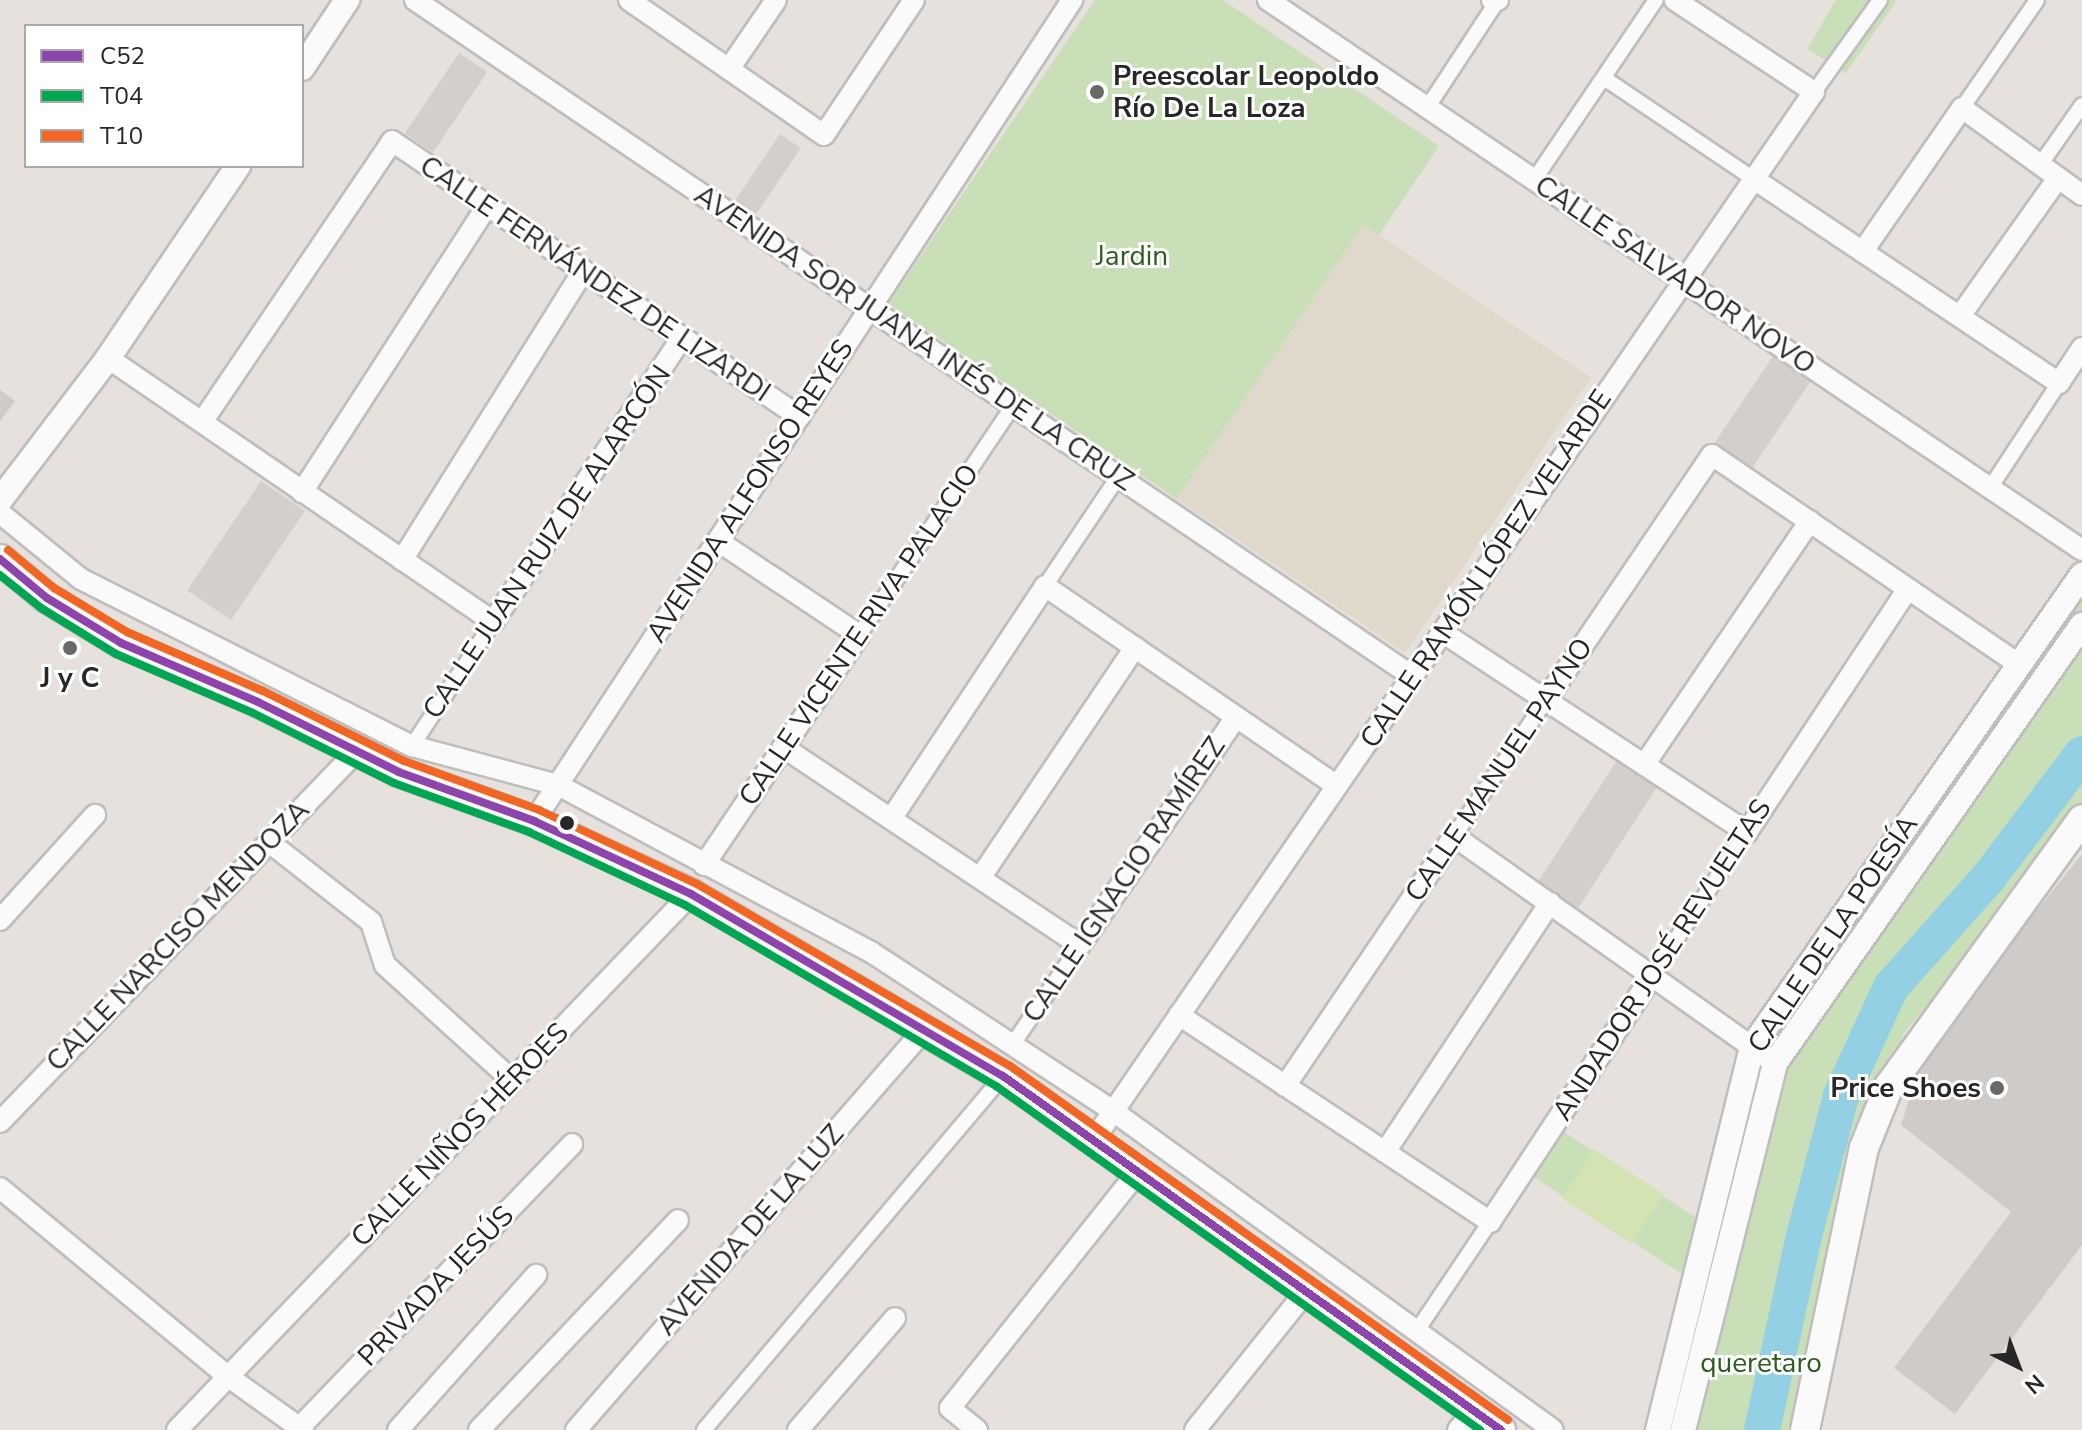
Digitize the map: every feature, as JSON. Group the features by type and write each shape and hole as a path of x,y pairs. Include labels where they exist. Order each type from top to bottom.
{"main road":[{"path":"0,559 47,598 121,643 399,772 534,821 691,894 1003,1076 1308,1289 1466,1420 1501,1430"},
{"path":"1805,1430 1864,1148 1889,1086 2082,819"}],"street":[{"path":"304,65 347,0"},
{"name":"AVENIDA SOR JUANA INÉS DE LA CRUZ","path":"415,0 1412,676"},
{"path":"630,0 824,135 914,0"},
{"path":"729,69 776,0"},
{"name":"CALLE SALVADOR NOVO","path":"1268,0 2082,550"},
{"path":"1534,180 1656,0"},
{"path":"1675,0 1814,92"},
{"name":"CALLE RAMÓN LÓPEZ VELARDE","path":"1095,1138 1880,0"},
{"path":"1863,251 2037,0"},
{"path":"1427,108 1496,1"},
{"name":"AVENIDA ALFONSO REYES","path":"534,821 870,309 1066,2"},
{"path":"1604,78 2059,383"},
{"path":"2040,165 2082,105"},
{"path":"1962,108 2082,195"},
{"name":"CALLE FERNÁNDEZ DE LIZARDI","path":"202,422 392,141 799,417"},
{"path":"0,500 108,358 237,168"},
{"path":"1960,316 2058,178"},
{"path":"302,492 487,206"},
{"path":"402,560 583,271"},
{"name":"CALLE JUAN RUIZ DE ALARCÓN","path":"412,746 682,338"},
{"path":"1990,488 2082,348"},
{"path":"108,358 493,622"},
{"name":"CALLE VICENTE RIVA PALACIO","path":"704,865 1013,406"},
{"name":"CALLE MANUEL PAYNO","path":"1285,1086 1712,455 1810,521"},
{"path":"891,819 1118,477"},
{"path":"0,513 81,579 412,746 558,785 871,952 1113,1111 1553,1430"},
{"path":"1644,765 1810,521 2017,663"},
{"path":"718,541 859,635"},
{"name":"CALLE DE LA POESÍA","path":"1658,1430 1752,1047 2017,663 2082,575"},
{"path":"1045,586 1337,786"},
{"name":"ANDADOR JOSÉ REVUELTAS","path":"1416,1332 1908,589"},
{"name":"CALLE DE LA POESÍA","path":"1683,1430 1775,1063 2082,625"},
{"path":"1442,632 1747,832"},
{"path":"980,878 1135,647"},
{"name":"CALLE IGNACIO RAMÍREZ","path":"1013,1044 1236,717"},
{"path":"783,747 1080,945"},
{"name":"CALLE NARCISO MENDOZA","path":"0,1122 357,751"},
{"path":"0,920 95,815"},
{"path":"1454,836 1775,1063"},
{"path":"269,842 371,922 385,965 512,1080"},
{"name":"CALLE NIÑOS HÉROES","path":"177,1430 691,894"},
{"path":"1385,1152 1550,903"},
{"path":"1179,1015 1490,1222"},
{"name":"AVENIDA DE LA LUZ","path":"576,1430 924,1030"},
{"path":"704,1430 1003,1076"},
{"name":"PRIVADA JESÚS","path":"301,1429 572,1144"},
{"path":"977,1430 950,1408 1139,1170"},
{"path":"0,1188 230,1378 301,1429"},
{"path":"479,1430 678,1220"},
{"path":"398,1430 536,1275"},
{"path":"1195,1430 1308,1289"},
{"path":"798,1430 895,1318"}],"shaded area":[{"path":"459,53 487,72 433,152 405,133"},
{"path":"780,134 801,148 755,216 734,202"},
{"path":"1363,224 1591,378 1405,653 1177,499"},
{"path":"1780,346 1817,371 1746,477 1708,452"},
{"path":"261,481 305,511 231,620 187,590"},
{"path":"1623,751 1663,777 1572,918 1532,892"}],"green space":[{"name":"Jardin","path":"1095,0 1223,0 1439,146 1379,235 1363,225 1177,499 888,304"},
{"path":"1836,0 1897,0 1846,73 1807,49"},
{"path":"2082,587 2082,612 1789,1033 1679,1430 1663,1430 1699,1285 1523,1170 1553,1125 1712,1228 1759,1051"},
{"name":"queretaro","path":"2082,625 2082,816 2046,866 1903,1034 1839,1267 1808,1430 1683,1430 1768,1093"},
{"path":"1594,1149 1664,1194 1631,1244 1562,1198"}],"building":[{"path":"0,390 15,401 0,421"},
{"name":"Price Shoes","path":"2082,854 2082,1245 1955,1414 1894,1368 2011,1212 1901,1125 1925,1050"}],"waterway":[{"path":"1762,1430 1803,1240 1841,1096 1891,987 1989,877 2082,754"}],"transit line":[{"name":"T10","path":"8,550 54,588 127,632 263,691 404,761 539,810 697,884 1010,1066 1508,1420"},
{"name":"C52","path":"0,559 47,598 121,643 258,702 399,772 534,821 691,894 1003,1076 1501,1430"},
{"name":"T04","path":"0,575 41,608 116,654 253,713 394,783 529,832 685,905 996,1086 1480,1430"}],"place":[{"name":"Preescolar Leopoldo Río De La Loza","path":"1097,92"},
{"name":"J y C","path":"70,648"},
{"name":"Price Shoes","path":"1997,1088"}]}
